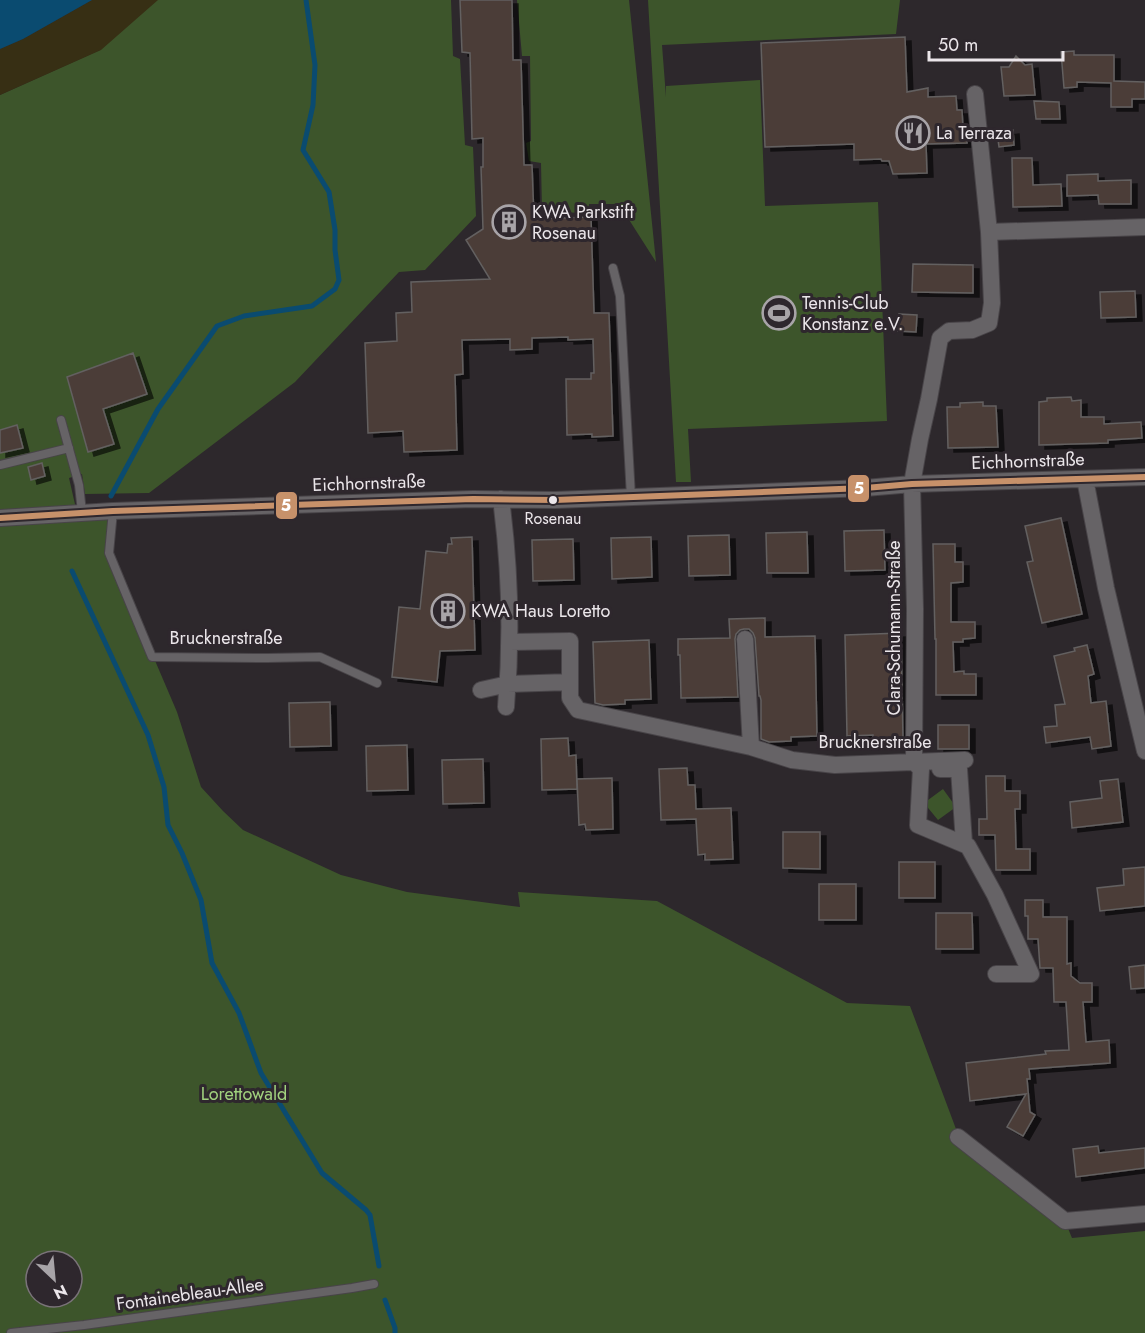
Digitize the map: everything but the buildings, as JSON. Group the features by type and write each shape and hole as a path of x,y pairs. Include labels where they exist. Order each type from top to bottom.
{"street":[{"path":"912,484 940,338 950,331 972,330 989,323 992,303 989,232 975,94"},
{"path":"989,232 1145,227"},
{"name":"Eichhornstraße","path":"0,518 82,512 501,499 555,500 865,488 912,484 1145,477"},
{"path":"1085,478 1106,588 1144,748"},
{"name":"Clara-Schumann-Straße","path":"912,484 918,825 964,843"},
{"path":"501,499 509,597 510,642 506,707"},
{"path":"745,639 752,747"},
{"path":"481,690 508,684 570,682 570,641 510,642"},
{"name":"Brucknerstraße","path":"570,682 570,698 578,710 752,747 792,760 835,765 917,765 965,760"},
{"path":"917,765 959,769 964,843 968,846 995,895 1032,974 996,974"},
{"path":"958,1137 1065,1221 1145,1214"}],"lane":[{"path":"614,268 620,296 631,497"},
{"path":"61,420 79,485 82,512"},
{"path":"0,465 69,448"},
{"name":"Brucknerstraße","path":"113,511 109,553 152,657 320,657 377,683"},
{"name":"Fontainebleau-Allee","path":"11,1333 374,1284"}],"green space":[{"name":"Lorettowald","path":"156,0 451,0 453,56 460,59 465,145 473,147 476,216 425,270 399,272 295,382 149,493 85,494 82,474 69,478 77,513 113,511 109,553 177,712 201,787 243,830 341,875 407,892 520,907 518,892 657,901 847,1003 910,1006 959,1137 1065,1221 1072,1238 1145,1231 1145,1333 0,1333 0,95 100,50"},
{"path":"517,0 629,0 656,262 619,204 589,204 588,214 542,211 541,163 529,161 526,143 531,141 530,56 522,56"},
{"name":"Tennis-Club Konstanz e.V.","path":"648,0 900,0 896,34 662,45 666,97 666,86 760,80 765,206 878,202 887,421 688,429 691,482 676,482"},
{"path":"943,789 956,807 938,820 924,803"}],"sand":[{"path":"92,0 158,0 101,50 0,95 0,49 23,39"}],"water":[{"path":"0,0 92,0 23,39 0,49"}],"waterway":[{"path":"111,496 158,409 217,326 244,316 312,306 335,289 339,280 329,192 303,150 313,105 315,65 306,0"},
{"path":"72,571 148,735 164,787 168,825 201,900 212,963 239,1013 261,1073 322,1173 370,1215 379,1266"},
{"path":"385,1300 395,1333"}],"transit line":[{"name":"5","path":"0,518 113,511 473,499 555,500 865,488 912,484 1145,477"}],"place":[{"name":"La Terraza","path":"913,133"},
{"name":"KWA Parkstift Rosenau","path":"509,222"},
{"name":"Tennis-Club Konstanz e.V.","path":"779,313"},
{"name":"Rosenau","path":"553,500"},
{"name":"KWA Haus Loretto","path":"448,611"}]}
